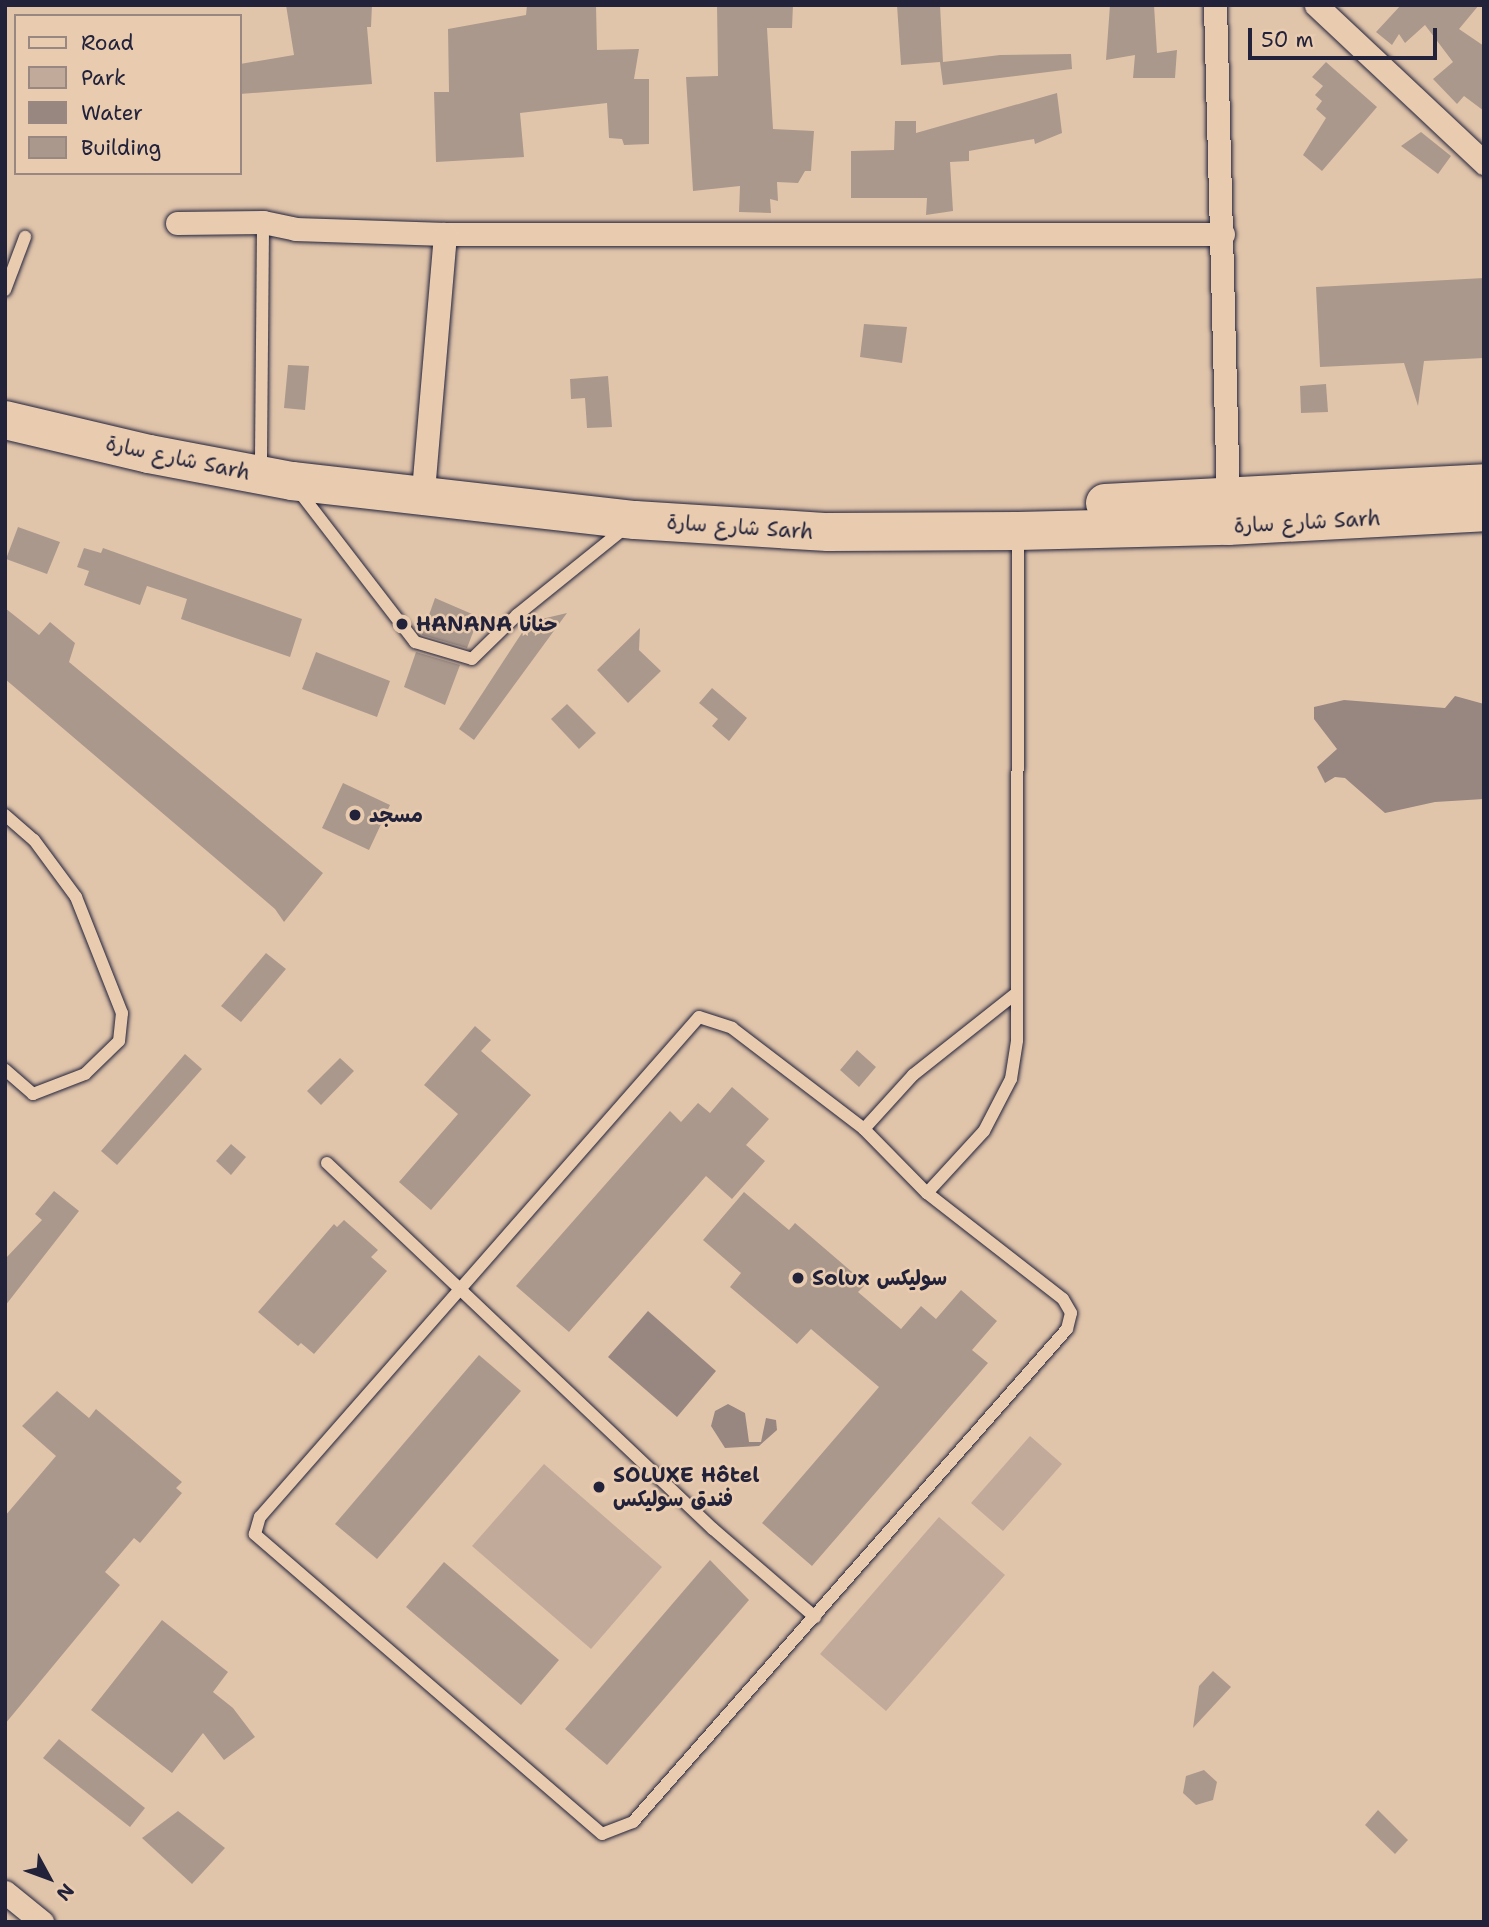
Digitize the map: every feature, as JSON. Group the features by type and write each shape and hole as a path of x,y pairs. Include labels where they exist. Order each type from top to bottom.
{"highway":[{"name":"شارع سارة Sarh","path":"5,404 139,438 424,479 589,497 838,511 1228,498 1484,483"},
{"name":"شارع سارة Sarh","path":"5,420 292,481 635,520 828,532 1018,531 1228,526 1484,512"}],"street":[{"path":"1215,5 1228,498"},
{"path":"1316,5 1484,163"},
{"path":"177,223 263,222 295,229 445,234 1223,234"},
{"path":"424,479 445,234"},
{"path":"5,1892 42,1922"}],"lane":[{"path":"261,457 263,222"},
{"path":"5,290 25,237"},
{"path":"292,481 415,642 472,659 517,615 635,520"},
{"path":"927,1193 984,1131 1011,1079 1017,1040 1014,995 1018,531"},
{"path":"5,815 34,840 76,897 122,1013 119,1041 85,1074 33,1094 5,1070"},
{"path":"864,1129 913,1075 1014,995"},
{"path":"699,1017 732,1028 864,1129 927,1193 1063,1300 1071,1313 1067,1329 633,1822 602,1834 255,1534 260,1517 699,1017"},
{"path":"327,1163 713,1529 815,1617"}],"green space":[{"path":"1030,1436 1062,1464 1003,1531 971,1503"},
{"path":"544,1464 662,1567 591,1649 472,1546"},
{"path":"939,1517 1005,1575 886,1711 820,1654"}],"water":[{"path":"1455,696 1484,704 1484,799 1435,802 1385,813 1345,778 1335,777 1325,783 1317,767 1337,749 1314,719 1314,707 1344,700 1445,708"},
{"path":"648,1311 716,1371 677,1417 608,1357"},
{"path":"728,1404 745,1413 749,1442 761,1442 766,1418 776,1420 777,1430 759,1446 725,1448 711,1426 715,1411"}],"building":[{"path":"286,5 372,5 371,27 367,27 372,84 242,94 242,64 294,55"},
{"path":"527,5 596,5 597,50 639,49 634,79 649,79 649,144 624,145 622,139 609,138 607,103 520,113 524,157 436,162 434,92 449,92 448,29 526,15"},
{"path":"717,5 793,5 792,28 767,28 773,129 814,131 811,171 805,171 798,183 777,182 778,201 770,199 771,213 739,212 740,186 693,191 686,77 718,76"},
{"path":"897,5 940,5 943,62 1000,55 1071,54 1072,69 943,85 940,62 901,65"},
{"path":"1110,5 1154,5 1157,53 1177,50 1175,78 1133,78 1135,55 1106,60"},
{"path":"1401,5 1479,5 1459,29 1484,46 1484,111 1464,96 1457,104 1433,79 1453,62 1425,25 1405,43 1399,34 1392,45 1376,32"},
{"path":"1326,62 1377,107 1322,171 1303,155 1326,118 1316,109 1322,101 1315,95 1323,86 1312,77"},
{"path":"1057,93 1062,133 1035,144 1034,139 969,151 969,161 950,162 953,211 926,215 927,198 851,198 851,151 894,150 895,121 916,121 916,133"},
{"path":"1421,132 1451,156 1438,174 1401,146"},
{"path":"1484,278 1484,358 1424,361 1418,406 1404,363 1320,367 1316,287"},
{"path":"864,324 907,327 902,363 860,357"},
{"path":"288,365 309,366 305,410 284,408"},
{"path":"608,376 612,427 587,428 585,398 571,399 570,379"},
{"path":"1326,384 1328,412 1301,413 1300,386"},
{"path":"18,527 60,542 47,574 6,559"},
{"path":"84,548 101,553 103,548 302,619 290,657 181,619 187,599 147,586 140,605 84,585 89,571 77,567"},
{"path":"435,598 479,617 467,648 422,635"},
{"path":"5,608 39,635 50,622 75,643 69,662 323,873 284,922 275,909 5,679"},
{"path":"567,613 474,740 459,729 529,622"},
{"path":"640,628 639,650 661,671 628,703 597,670"},
{"path":"316,652 390,681 377,717 302,689"},
{"path":"416,652 460,665 445,705 404,687"},
{"path":"712,688 747,718 729,741 712,726 718,719 699,703"},
{"path":"567,704 596,733 579,749 551,719"},
{"path":"343,783 390,805 369,850 322,828"},
{"path":"266,953 286,969 241,1022 221,1006"},
{"path":"475,1026 491,1040 481,1051 531,1095 431,1210 399,1182 458,1114 424,1085"},
{"path":"857,1050 876,1067 859,1087 840,1070"},
{"path":"185,1054 202,1069 117,1165 101,1151"},
{"path":"340,1058 354,1071 321,1105 307,1091"},
{"path":"732,1087 769,1119 746,1145 765,1161 732,1199 706,1176 569,1332 516,1286 670,1111 681,1122 698,1103 710,1113"},
{"path":"231,1144 246,1157 231,1175 216,1161"},
{"path":"54,1191 79,1211 5,1306 5,1259 42,1220 35,1214"},
{"path":"744,1192 789,1230 795,1223 866,1284 858,1292 901,1329 921,1306 936,1319 961,1290 997,1321 972,1350 988,1363 812,1566 762,1523 879,1387 811,1329 797,1344 730,1287 741,1273 703,1240"},
{"path":"344,1220 378,1250 371,1257 387,1271 314,1354 301,1343 298,1346 258,1312 334,1224 337,1227"},
{"path":"479,1355 521,1391 377,1559 335,1524"},
{"path":"57,1391 89,1418 96,1409 182,1482 176,1488 182,1493 140,1543 134,1538 105,1572 120,1585 5,1724 5,1516 56,1456 22,1426"},
{"path":"710,1560 749,1600 607,1765 565,1729"},
{"path":"444,1562 559,1660 521,1705 406,1607"},
{"path":"162,1620 228,1672 213,1692 233,1708 255,1737 224,1760 203,1733 172,1773 91,1710"},
{"path":"1213,1671 1231,1687 1193,1728 1199,1686"},
{"path":"59,1739 145,1808 130,1827 43,1758"},
{"path":"1204,1770 1217,1782 1213,1800 1196,1805 1183,1793 1186,1776"},
{"path":"1378,1810 1408,1840 1395,1854 1365,1825"},
{"path":"178,1811 225,1848 192,1884 142,1838"}],"place":[{"name":"HANANA حنانا","path":"402,624"},
{"name":"مسجد","path":"355,815"},
{"name":"Solux سوليكس","path":"798,1278"},
{"name":"SOLUXE Hôtel فندق سوليكس","path":"599,1487"}]}
